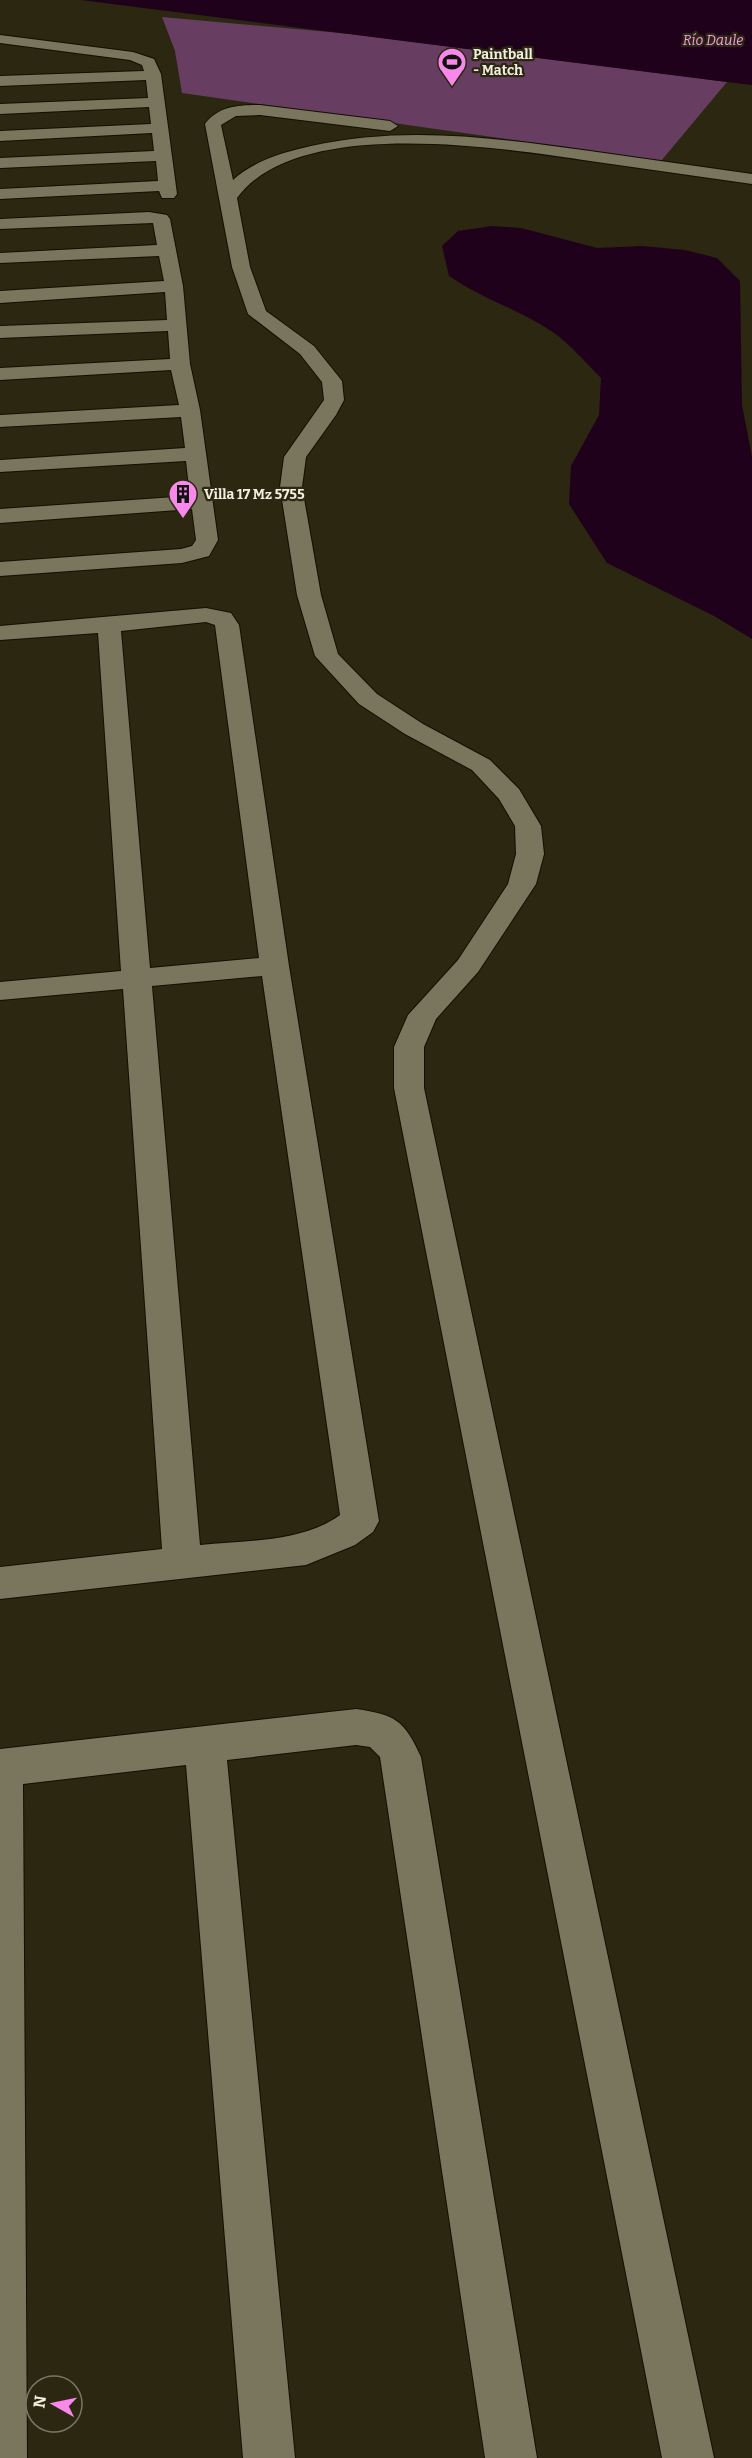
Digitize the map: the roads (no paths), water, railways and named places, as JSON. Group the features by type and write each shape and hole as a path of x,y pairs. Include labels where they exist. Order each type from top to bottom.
{"street":[{"path":"0,39 144,59 149,62 153,75 168,190 0,194"},
{"path":"0,55 92,51"},
{"path":"0,81 153,75"},
{"path":"0,109 155,102"},
{"path":"688,2458 409,1088 409,1047 423,1015 468,966 522,884 530,854 528,826 510,795 481,765 414,729 368,699 327,656 309,595 291,487 295,457 326,416 334,400 332,381 307,350 257,314 241,267 213,123 219,116 229,112 260,110 315,115 752,179"},
{"path":"0,136 159,128"},
{"path":"228,198 243,180 265,167 292,156 328,146 379,139 426,137 481,140"},
{"path":"0,163 163,156"},
{"path":"0,224 157,217 161,219 174,286 180,364 190,410 207,540 201,551 182,556 0,569"},
{"path":"0,258 167,250"},
{"path":"0,297 174,286"},
{"path":"0,332 177,325"},
{"path":"0,374 180,364"},
{"path":"0,421 190,410"},
{"path":"0,466 196,454"},
{"path":"0,516 202,502"},
{"path":"0,633 206,615 223,618 227,625 275,966 360,1521 342,1534 306,1549 0,1583"},
{"path":"109,625 182,1563"},
{"path":"0,991 275,966"},
{"path":"1,2458 1,1768 356,1727 386,1733 394,1742 400,1757 511,2458"},
{"path":"205,1744 269,2458"}],"water":[{"name":"Río Daule","path":"81,0 752,0 752,85 727,82"},
{"path":"492,226 521,228 597,248 642,246 685,250 717,258 740,281 742,405 752,457 752,639 714,616 607,563 569,504 571,466 599,415 601,378 554,333 449,276 442,246 458,231"}],"place":[{"name":"Paintball - Match","path":"452,88"},
{"name":"Villa 17 Mz 5755","path":"183,520"}]}
